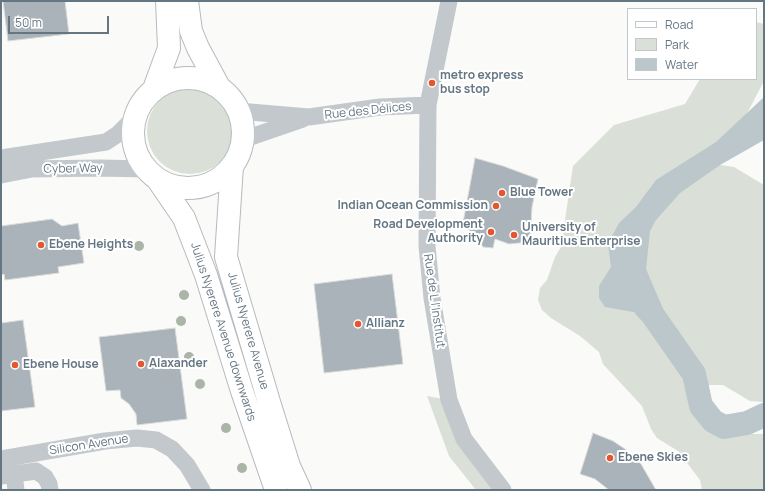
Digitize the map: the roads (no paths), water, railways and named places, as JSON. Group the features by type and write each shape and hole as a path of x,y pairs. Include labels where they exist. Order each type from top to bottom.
{"main road":[{"path":"154,89 169,48 167,1"},
{"path":"187,1 191,31 198,48 219,87 230,98 238,111 242,126 242,140 239,154 232,166 220,178 206,185 190,188 173,186 152,174 137,153 133,134 136,116 143,101 154,89 169,81 186,78 203,80 219,87"},
{"name":"Julius Nyerere Avenue","path":"232,166 226,257 289,466 300,490"},
{"name":"Julius Nyerere Avenue downwards","path":"152,174 184,218 206,275 242,391 276,490"}],"street":[{"name":"Rue de L l'Institut","path":"449,1 428,105 427,246 432,298 449,400 464,439 503,490"},
{"name":"Rue des Délices","path":"242,140 309,117 380,107 428,105"},
{"name":"Rue des Délices","path":"238,111 309,117"},
{"name":"Cyber Way","path":"1,158 106,142 118,134 136,116"},
{"name":"Cyber Way","path":"1,175 32,170 100,168 152,174"},
{"name":"Silicon Avenue","path":"1,459 105,441 137,438 156,440 172,449 177,454 187,465 202,490"},
{"path":"11,480 36,472 45,477 49,484 50,490"}],"water":[{"path":"764,97 764,140 720,165 680,193 656,220 650,231 646,269 670,325 664,336 639,313 605,307 599,298 599,286 611,267 608,244 619,223 636,207 656,180 716,142"}],"waterway":[{"path":"646,308 652,314 694,374 701,406 713,421 724,427 747,423 764,415"}],"place":[{"name":"metro express bus stop","path":"432,83"},
{"name":"Blue Tower","path":"502,193"},
{"name":"Indian Ocean Commission","path":"496,206"},
{"name":"Road Development Authority","path":"491,232"},
{"name":"University of Mauritius Enterprise","path":"514,235"},
{"name":"Ebene Heights","path":"41,245"},
{"name":"Allianz","path":"358,324"},
{"name":"Alaxander","path":"141,364"},
{"name":"Ebene House","path":"15,365"},
{"name":"Ebene Skies","path":"610,458"}]}
